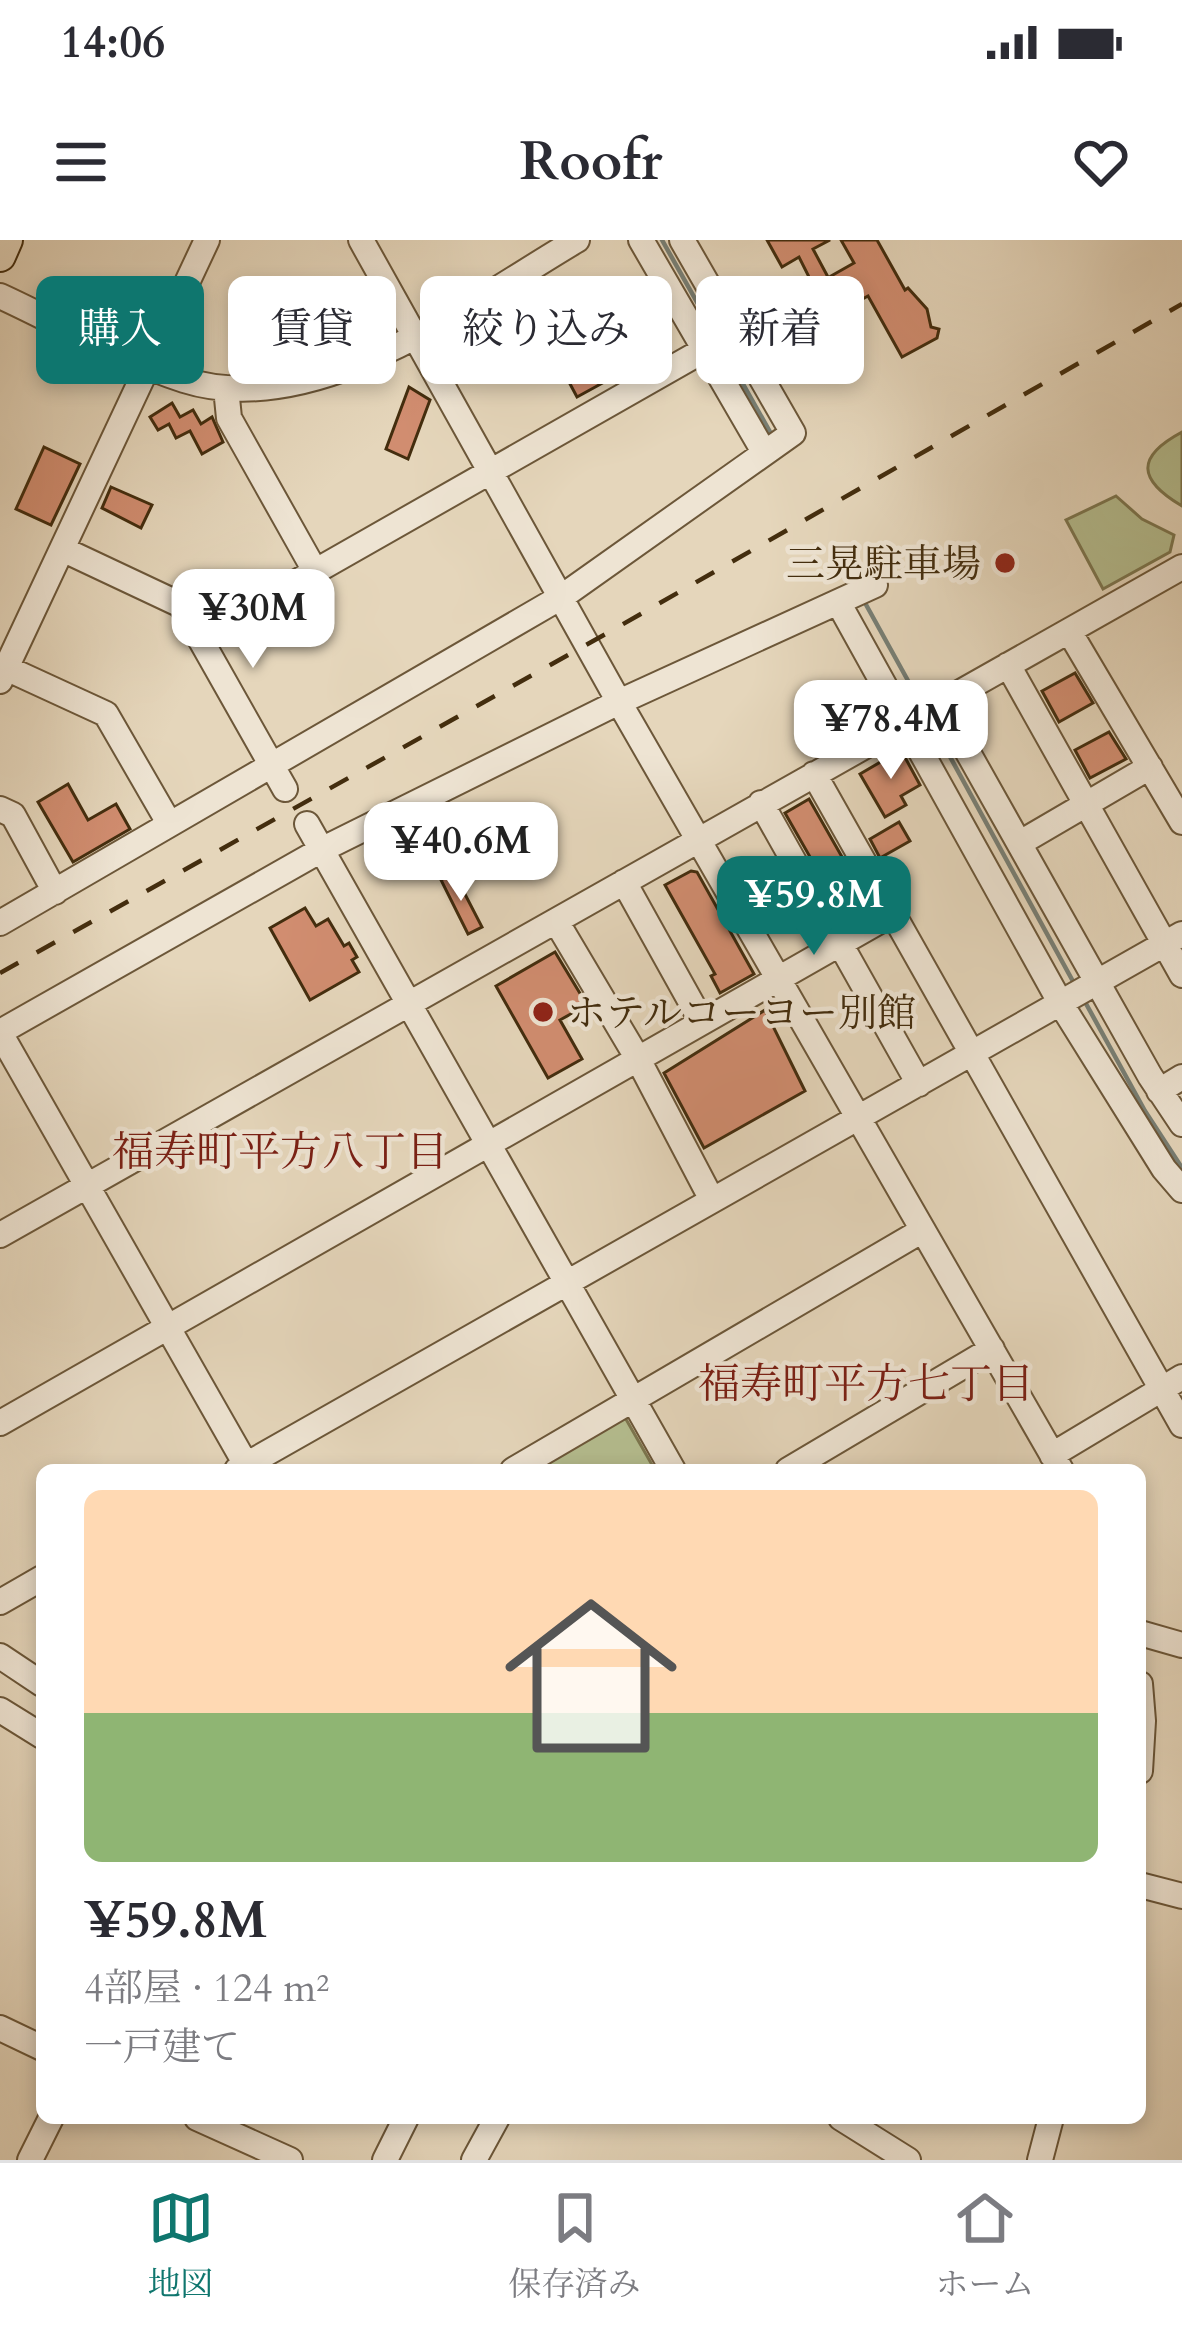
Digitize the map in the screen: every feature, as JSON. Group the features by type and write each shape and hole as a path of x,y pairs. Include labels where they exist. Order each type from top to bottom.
{"main road":[{"path":"0,256 8,240"}],"street":[{"path":"190,276 207,240"},
{"path":"361,240 619,702 1056,1462 1172,1383"},
{"path":"204,384 261,389 312,382 416,334 578,240"},
{"path":"640,240 696,336"},
{"path":"0,923 170,823 278,778 563,596 793,433 682,240"},
{"path":"0,296 36,313"},
{"path":"200,637 696,355"},
{"path":"139,384 3,674 106,714 170,823"},
{"path":"728,384 773,446"},
{"path":"226,388 229,418 315,571"},
{"path":"62,549 181,605 278,778"},
{"path":"0,1235 1182,567"},
{"path":"242,1464 0,1033 322,850 619,702 858,593 1081,993 1182,1124"},
{"path":"1070,631 1182,822"},
{"path":"1009,664 1087,805 1173,939 1182,975"},
{"path":"924,710 1020,843 1081,993 1164,1169 1182,1190"},
{"path":"1020,843 1150,767"},
{"path":"814,774 971,1055 1172,1383 1182,1425"},
{"path":"761,803 920,1084"},
{"path":"0,809 13,815 55,892"},
{"path":"307,824 670,1464"},
{"path":"624,882 702,1022"},
{"path":"0,1423 892,914"},
{"path":"556,921 638,1059 712,1199"},
{"path":"251,1464 1173,939"},
{"path":"1159,1091 1182,1077"},
{"path":"524,1464 923,1230"},
{"path":"798,1464 992,1349"},
{"path":"0,1602 36,1581"},
{"path":"1146,1635 1182,1645"},
{"path":"0,1656 36,1680"},
{"path":"2,1716 36,1733"},
{"path":"1146,1887 1182,1896"},
{"path":"0,2028 36,2045"},
{"path":"30,2160 47,2124"},
{"path":"210,2124 290,2160"},
{"path":"386,2160 403,2124"},
{"path":"475,2160 494,2124"},
{"path":"860,2124 908,2160"},
{"path":"1040,2160 1049,2124"}],"green space":[{"path":"1182,432 1182,506 1157,487 1148,469 1156,450"},
{"path":"1116,496 1142,519 1174,535 1170,552 1103,589 1066,520"},
{"path":"623,1414 652,1464 536,1464"}],"building":[{"path":"767,240 830,240 813,249 827,276 808,276 799,257 782,267"},
{"path":"841,240 877,240 905,290 927,309 931,327 939,329 937,338 902,357 868,296 864,298 864,276 831,276 854,263"},
{"path":"570,384 601,384 577,397"},
{"path":"409,387 430,400 408,459 386,449"},
{"path":"172,403 180,417 193,410 201,424 212,417 223,442 202,454 190,431 176,438 169,424 158,430 150,417"},
{"path":"44,447 80,464 51,525 16,509"},
{"path":"111,487 152,505 141,528 102,508"},
{"path":"1075,673 1093,703 1059,722 1042,691"},
{"path":"1109,732 1126,759 1090,778 1075,750"},
{"path":"901,750 920,785 901,796 906,805 885,817 860,774"},
{"path":"68,784 88,820 116,804 130,829 73,862 38,802"},
{"path":"809,799 850,871 838,878 834,871 822,878 785,813"},
{"path":"899,822 910,841 880,858 870,839"},
{"path":"697,872 754,974 720,993 711,976 715,974 665,885"},
{"path":"454,873 482,927 468,934 441,880"},
{"path":"305,908 316,926 328,919 344,946 349,943 359,972 310,1000 270,928"},
{"name":"ホテルコーヨー別館","path":"555,952 587,1005 560,1020 582,1059 548,1078 496,986"},
{"path":"765,1010 805,1091 704,1148 664,1073"}],"waterway":[{"path":"662,240 774,439"},
{"path":"841,559 856,585"},
{"path":"864,601 922,706"},
{"path":"931,722 1075,985"},
{"path":"1084,1000 1182,1168"}],"railway":[{"path":"0,973 1182,304"}],"place":[{"name":"三晃駐車場","path":"1005,563"},
{"name":"ホテルコーヨー別館","path":"543,1012"}],"district":[{"name":"福寿町平方八丁目","path":"280,1151"},
{"name":"福寿町平方七丁目","path":"866,1383"}]}
